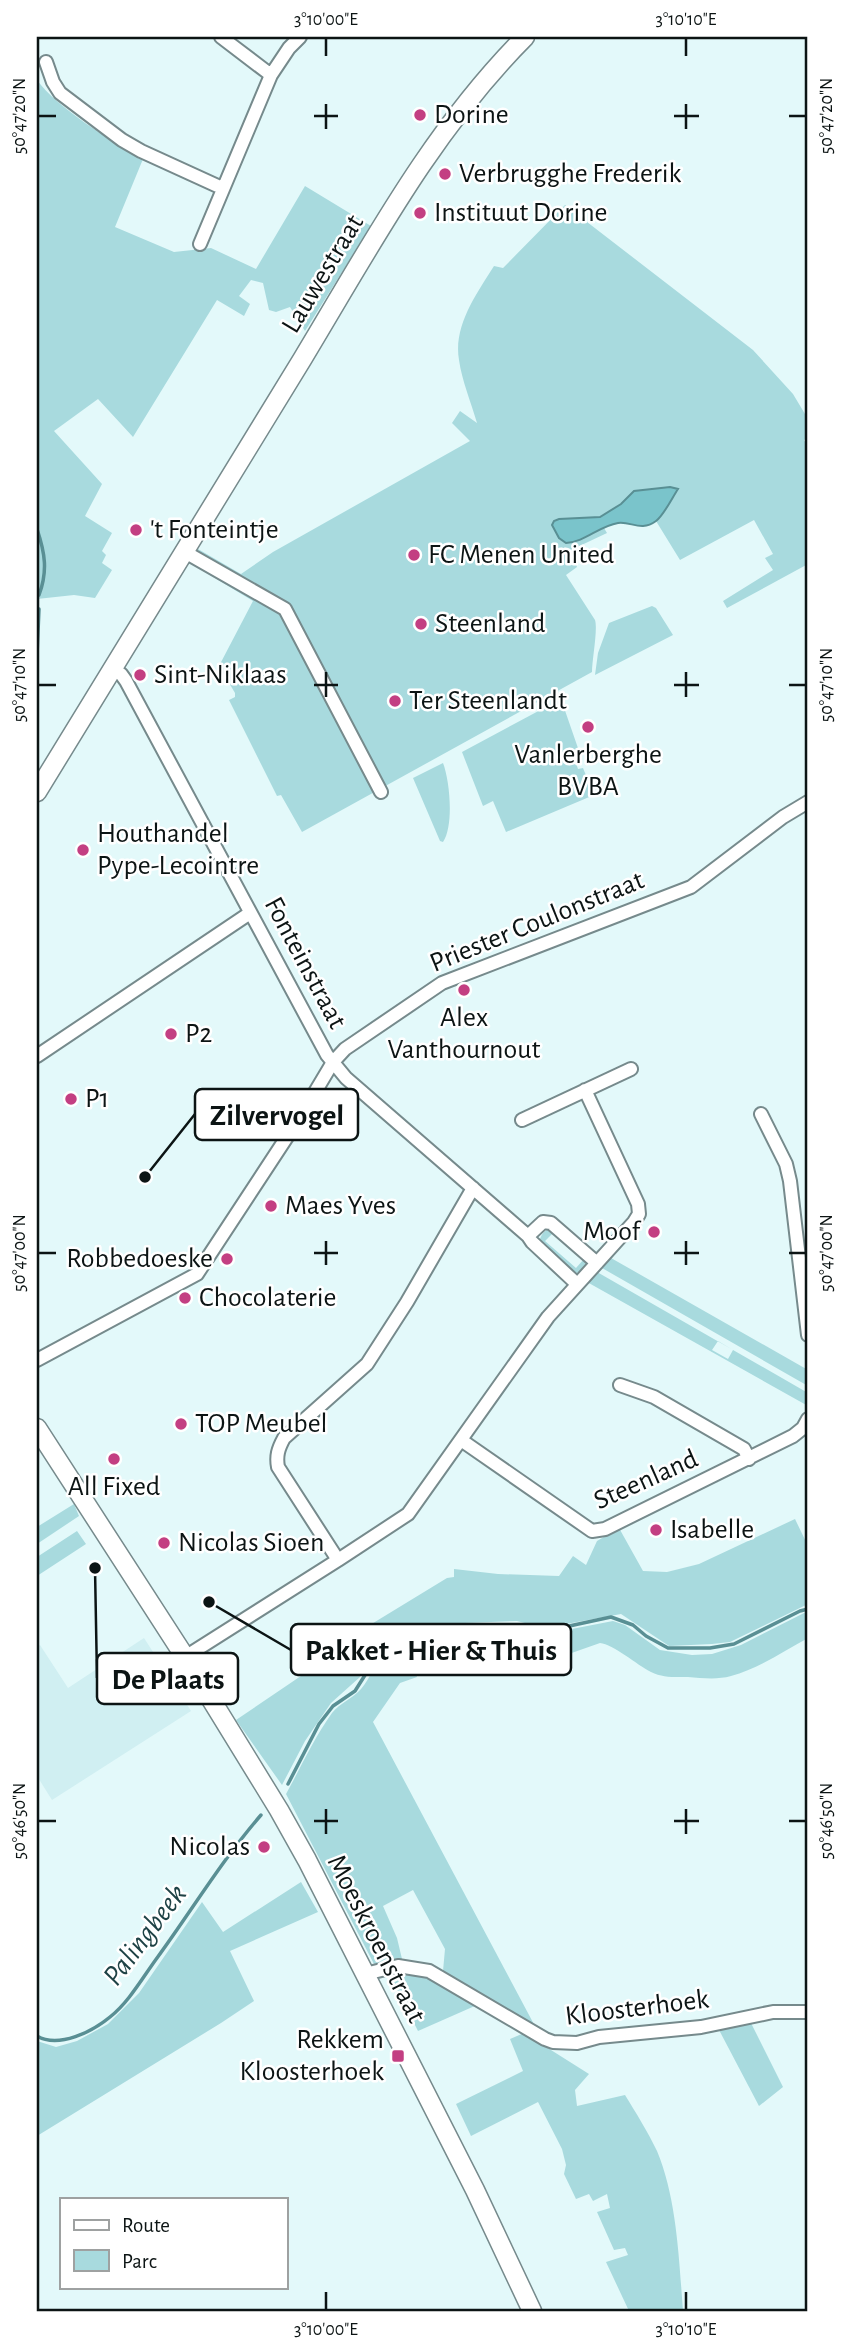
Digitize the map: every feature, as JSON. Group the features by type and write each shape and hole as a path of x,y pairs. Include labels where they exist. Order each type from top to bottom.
{"main road":[{"name":"Lauwestraat","path":"37,792 413,176 467,101 517,39"},
{"name":"Moeskroenstraat","path":"37,1428 185,1657 279,1810 475,2190 532,2311"}],"street":[{"path":"221,37 271,75"},
{"path":"200,244 271,75 300,37"},
{"path":"46,62 60,93 122,140 222,188"},
{"path":"185,552 285,608 381,792"},
{"name":"Fonteinstraat","path":"113,669 126,681 317,1039 333,1062 346,1078 528,1236"},
{"name":"Priester Coulonstraat","path":"38,1358 197,1274 333,1062 355,1041 442,983 691,887 783,817 808,802"},
{"path":"37,1056 250,913"},
{"path":"522,1120 631,1069"},
{"path":"185,1657 408,1514 548,1317 639,1214 638,1204 585,1090"},
{"path":"761,1114 786,1164 790,1181 808,1335"},
{"path":"338,1560 278,1467 278,1448 284,1438 367,1364 407,1302 473,1188"},
{"path":"578,1284 528,1236 543,1222 551,1223 597,1263"},
{"name":"Steenland","path":"620,1385 654,1397 744,1449 749,1459"},
{"name":"Steenland","path":"461,1440 592,1531 605,1529 749,1459 793,1436 803,1428 808,1419"},
{"name":"Kloosterhoek","path":"365,1974 398,1966 429,1971 545,2039 565,2043 701,2027 773,2012 808,2012"}],"shaded area":[{"path":"670,487 678,489 662,515 646,526 618,523 566,543 559,538 552,525 559,519 600,517 621,504 634,491"},
{"path":"144,1638 191,1711 52,1800 37,1776 37,1647 40,1645 68,1688"}],"green space":[{"path":"37,80 71,113 143,159 115,227 174,252 211,248 256,269 305,186 371,226 305,331 290,307 276,312 269,310 263,283 251,280 239,296 250,304 244,316 217,300 133,437 98,399 54,431 102,484 85,516 112,533 102,551 106,555 102,563 112,570 95,598 74,595 37,599"},
{"path":"565,205 753,350 793,394 808,419 808,438 804,440 808,447 808,564 727,608 723,601 773,570 765,558 773,554 754,520 680,560 656,521 677,489 634,491 621,504 600,517 554,521 566,543 575,542 604,528 607,533 571,550 577,567 566,575 595,620 592,672 302,832 281,795 277,796 229,700 235,697 235,693 219,666 253,601 190,563 198,549 241,574 273,552 470,441 452,423 460,411 477,423 459,360 458,347 463,322 494,266 503,268"},
{"path":"652,606 673,635 595,675 598,653 609,623"},
{"path":"561,699 579,751 573,754 578,769 583,768 594,795 506,832 493,801 483,806 462,752"},
{"path":"443,763 450,803 449,825 443,842 440,841 413,778"},
{"path":"551,1230 554,1232 545,1241 576,1268 584,1259 587,1264 581,1272 576,1273 542,1244 540,1239 543,1234"},
{"path":"611,1258 808,1370 808,1386 602,1268"},
{"path":"597,1272 718,1341 712,1350 728,1359 733,1350 808,1393 808,1406 587,1282"},
{"path":"74,1504 79,1516 37,1544 37,1527"},
{"path":"795,1519 808,1546 808,1604 730,1642 669,1646 621,1614 544,1628 517,1621 465,1623 430,1649 413,1652 380,1651 370,1655 360,1677 331,1703 305,1741 282,1785 236,1720 326,1659 324,1653 447,1578 454,1577 454,1569 559,1576 573,1556 586,1565 597,1541 619,1528 643,1571 667,1572 699,1564"},
{"path":"77,1531 86,1544 37,1576 37,1557"},
{"path":"808,1611 808,1638 751,1669 715,1678 669,1677 656,1674 600,1643 529,1668 505,1630 518,1629 546,1634 613,1621 625,1625 660,1650 692,1655 712,1654 741,1645"},
{"path":"391,1659 410,1660 417,1677 400,1683 373,1722 537,2030 443,1971 445,1949 413,1890 383,1906 397,1938 402,1959 374,1964 286,1794 313,1742 332,1713 361,1689 376,1667"},
{"path":"301,1882 318,1912 230,1951 254,2001 37,2136 37,2041 56,2047 77,2041 108,2024 139,1993 202,1902 223,1932"},
{"path":"388,1972 417,1973 436,1980 477,2005 418,2031"},
{"path":"750,2021 783,2087 759,2106 718,2028"},
{"path":"524,2033 589,2074 575,2090 577,2106 625,2095 646,2130 657,2151 669,2189 676,2230 683,2311 629,2311 606,2262 628,2255 625,2248 614,2250 597,2212 610,2208 607,2194 593,2201 589,2194 576,2199 564,2174 566,2165 562,2149 538,2102 471,2136 456,2104 523,2071 510,2039"}],"waterway":[{"name":"Palingbeek","path":"37,529 44,562 44,578 39,595"},
{"path":"37,655 39,609"},
{"name":"Palingbeek","path":"288,1784 319,1724 333,1706 355,1691 372,1664 388,1656 405,1656 437,1649 459,1630 474,1626 528,1627 546,1631 611,1617 633,1625 668,1648 710,1648 734,1644 808,1609"},
{"name":"Palingbeek","path":"37,2036 55,2040 75,2037 95,2028 117,2011 261,1815"}],"place":[{"name":"Dorine","path":"420,115"},
{"name":"Verbrugghe Frederik","path":"445,174"},
{"name":"Instituut Dorine","path":"420,213"},
{"name":"'t Fonteintje","path":"136,530"},
{"name":"FC Menen United","path":"414,555"},
{"name":"Steenland","path":"421,624"},
{"name":"Sint-Niklaas","path":"140,675"},
{"name":"Ter Steenlandt","path":"395,701"},
{"name":"Vanlerberghe BVBA","path":"588,727"},
{"name":"Houthandel Pype-Lecointre","path":"83,850"},
{"name":"Alex Vanthournout","path":"464,990"},
{"name":"P2","path":"171,1034"},
{"name":"P1","path":"71,1099"},
{"name":"Zilvervogel","path":"145,1177"},
{"name":"Maes Yves","path":"271,1206"},
{"name":"Moof","path":"654,1232"},
{"name":"Robbedoeske","path":"227,1259"},
{"name":"Chocolaterie","path":"185,1298"},
{"name":"TOP Meubel","path":"181,1424"},
{"name":"All Fixed","path":"114,1459"},
{"name":"Isabelle","path":"656,1530"},
{"name":"Nicolas Sioen","path":"164,1543"},
{"name":"De Plaats","path":"95,1568"},
{"name":"Pakket - Hier & Thuis","path":"209,1602"},
{"name":"Nicolas","path":"264,1847"},
{"name":"Rekkem Kloosterhoek","path":"398,2056"}]}
